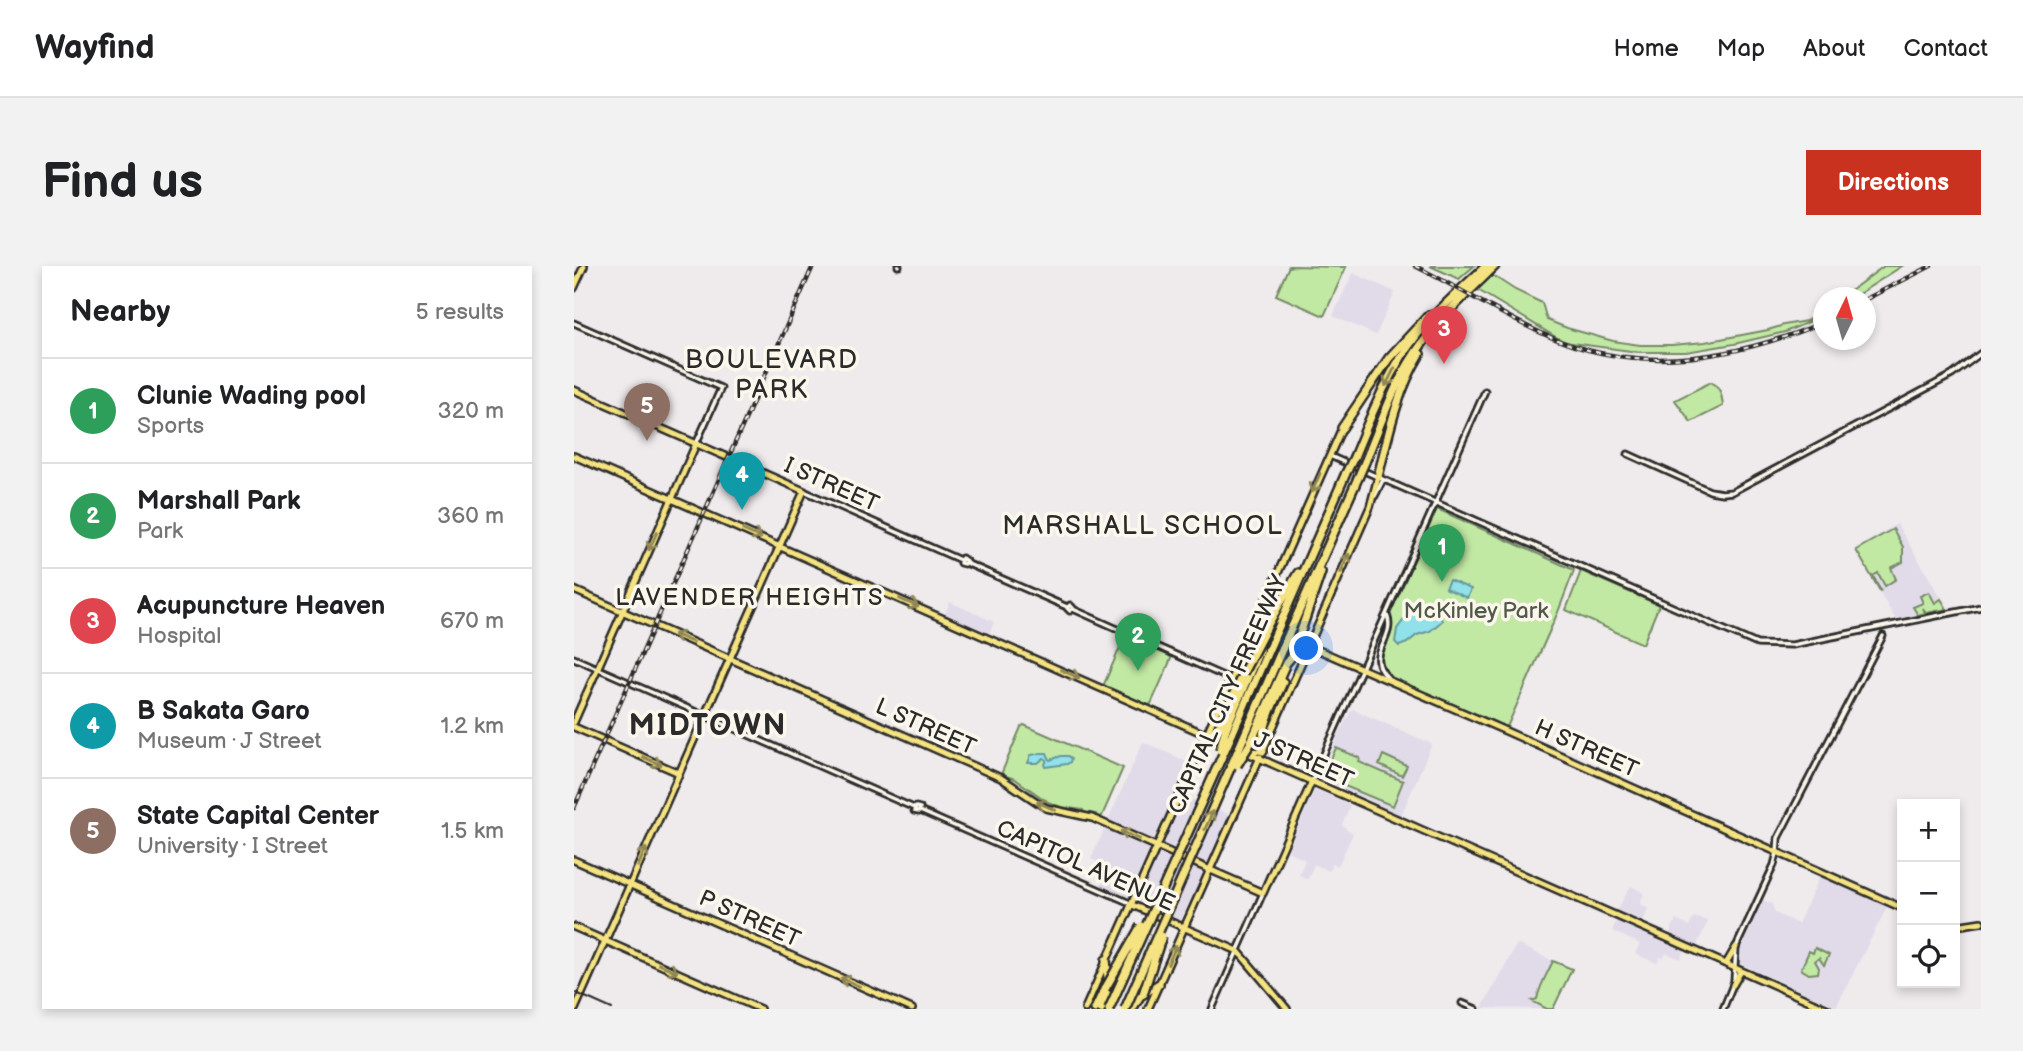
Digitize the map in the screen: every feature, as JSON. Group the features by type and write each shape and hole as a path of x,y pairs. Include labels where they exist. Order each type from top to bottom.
{"highway":[{"name":"CAPITAL CITY FREEWAY","path":"1109,1009 1214,771 1226,730 1272,642 1295,583 1399,360 1415,337 1446,303 1486,266"},
{"name":"CAPITAL CITY FREEWAY","path":"1125,1009 1223,787 1247,742 1283,647 1311,591 1396,387 1411,360 1444,316 1495,266"},
{"path":"1380,479 1399,399 1408,375 1432,335 1462,298"},
{"path":"1342,428 1398,348 1423,320 1446,303"},
{"path":"1226,730 1243,673 1270,621 1295,583"},
{"path":"1261,754 1267,721 1300,634 1311,591"},
{"path":"1219,740 1226,730 1259,651 1256,623"},
{"path":"1247,742 1286,663 1293,655 1309,647"},
{"path":"1206,736 1226,730"},
{"path":"1095,1009 1159,895"},
{"path":"1138,1009 1174,898"},
{"path":"1101,1009 1110,988 1106,960"},
{"path":"1132,1009 1140,996 1159,984"}],"main road":[{"path":"574,288 584,266"},
{"name":"I STREET","path":"574,390 804,491"},
{"path":"1085,1009 1342,428"},
{"path":"679,773 574,724 696,444"},
{"name":"J STREET","path":"574,456 1206,736 1245,752 1261,754 1312,781 1828,1009"},
{"path":"1148,1009 1370,508 1380,479"},
{"path":"575,1009 804,491"},
{"name":"L STREET","path":"574,590 1003,779 1046,808 1092,818 1263,893"},
{"name":"H STREET","path":"1256,623 1897,906"},
{"path":"1263,893 1312,781"},
{"name":"P STREET","path":"574,860 912,1009"},
{"name":"CAPITOL AVENUE","path":"1130,904 1238,951"},
{"path":"1960,925 1981,922"},
{"path":"574,927 760,1009"},
{"path":"1726,964 1736,947"},
{"path":"1238,951 1287,1009"},
{"path":"1733,985 1738,969"}],"street":[{"path":"574,323 721,388 696,444"},
{"path":"1628,454 1710,491 1725,494 1952,375 1981,354"},
{"path":"1312,781 1485,391"},
{"path":"1329,456 1741,638 1763,645 1792,645 1981,607"},
{"name":"I STREET","path":"804,491 960,560 962,564 966,563 1067,607 1069,611 1073,609 1230,679"},
{"path":"1386,614 1390,627 1378,660 1383,672 1396,683"},
{"path":"1738,969 1736,947 1774,866 1778,838 1883,636"},
{"path":"574,658 704,716"},
{"name":"CAPITOL AVENUE","path":"704,716 914,808 916,813 920,811 1130,904"},
{"path":"1212,1009 1263,893"},
{"path":"1723,1009 1733,985"},
{"path":"1462,1003 1476,1009"}],"shaded area":[{"path":"1353,273 1395,292 1376,335 1333,316"},
{"path":"1897,524 1948,609 1896,620 1855,549"},
{"path":"950,602 994,622 989,633 945,614"},
{"path":"1352,709 1432,744 1401,815 1322,777"},
{"path":"1143,742 1188,762 1175,793 1231,815 1181,920 1101,885 1109,867 1091,859"},
{"path":"1315,789 1350,805 1342,825 1353,833 1338,866 1333,863 1329,871 1314,864 1308,879 1299,875 1305,860 1288,851"},
{"path":"1820,876 1888,905 1836,1007 1739,963 1739,950 1761,899 1772,904 1775,913 1798,924"},
{"path":"1631,886 1644,893 1640,904 1648,908 1643,922 1617,910"},
{"path":"1694,917 1708,921 1696,947 1669,935 1676,920 1689,926"},
{"path":"1617,920 1684,950 1681,959 1666,953 1657,963 1635,954 1640,944 1612,931"},
{"path":"1517,944 1553,961 1540,985 1537,1000 1532,1001 1547,1009 1482,1008"}],"green space":[{"path":"1289,266 1346,267 1324,316 1276,295"},
{"path":"1430,266 1474,266 1459,279"},
{"path":"1884,266 1902,266 1869,287 1856,287"},
{"path":"1492,275 1542,303 1547,320 1613,341 1640,345 1705,342 1768,330 1813,317 1813,320 1785,332 1734,344 1686,352 1638,352 1564,342 1473,287"},
{"path":"1711,382 1721,395 1723,406 1691,422 1675,400"},
{"name":"McKinley Park","path":"1437,509 1574,570 1507,727 1392,678 1382,665 1381,658 1391,633 1390,614"},
{"path":"1893,529 1903,547 1903,562 1891,568 1896,579 1885,586 1878,573 1873,576 1880,591 1856,550"},
{"path":"1581,571 1659,605 1643,644 1566,610"},
{"path":"1929,592 1935,603 1941,599 1947,609 1926,613 1923,608 1925,613 1918,615 1913,607 1923,603 1920,596"},
{"path":"1124,638 1170,656 1171,659 1151,704 1148,705 1105,687 1104,684"},
{"path":"1024,725 1123,768 1102,816 1048,802 1015,779 1003,775"},
{"path":"1336,748 1360,758 1359,762 1403,781 1393,806 1323,777"},
{"path":"1383,755 1407,766 1402,776 1379,765"},
{"path":"1815,948 1829,955 1824,965 1819,958 1815,961 1819,968 1818,973 1809,974 1801,969 1809,951 1813,953"},
{"path":"1553,961 1572,969 1553,1009 1547,1009 1532,1001 1537,999"}],"water":[{"path":"1449,580 1471,589 1467,598 1445,588"},
{"path":"1411,610 1431,612 1440,616 1442,621 1430,631 1399,646 1395,642 1397,629"},
{"path":"1047,753 1050,760 1061,756 1071,759 1067,764 1046,767 1047,760 1044,758 1038,763 1028,763 1031,755"}],"tram line":[{"path":"574,992 612,1009"}],"railway":[{"path":"574,808 813,266"},
{"path":"1415,266 1548,336 1617,356 1686,358 1721,353 1756,345 1813,326"},
{"path":"1876,294 1931,266"}],"place":[{"name":"Acupuncture Heaven","path":"1444,364"},
{"name":"State Capital Center","path":"647,441"},
{"name":"B Sakata Garo","path":"742,510"},
{"name":"Clunie Wading pool","path":"1442,582"},
{"name":"Marshall Park","path":"1138,671"}],"district":[{"name":"BOULEVARD PARK","path":"772,374"},
{"name":"MARSHALL SCHOOL","path":"1143,525"},
{"name":"LAVENDER HEIGHTS","path":"750,597"},
{"name":"MIDTOWN","path":"708,725"}]}
